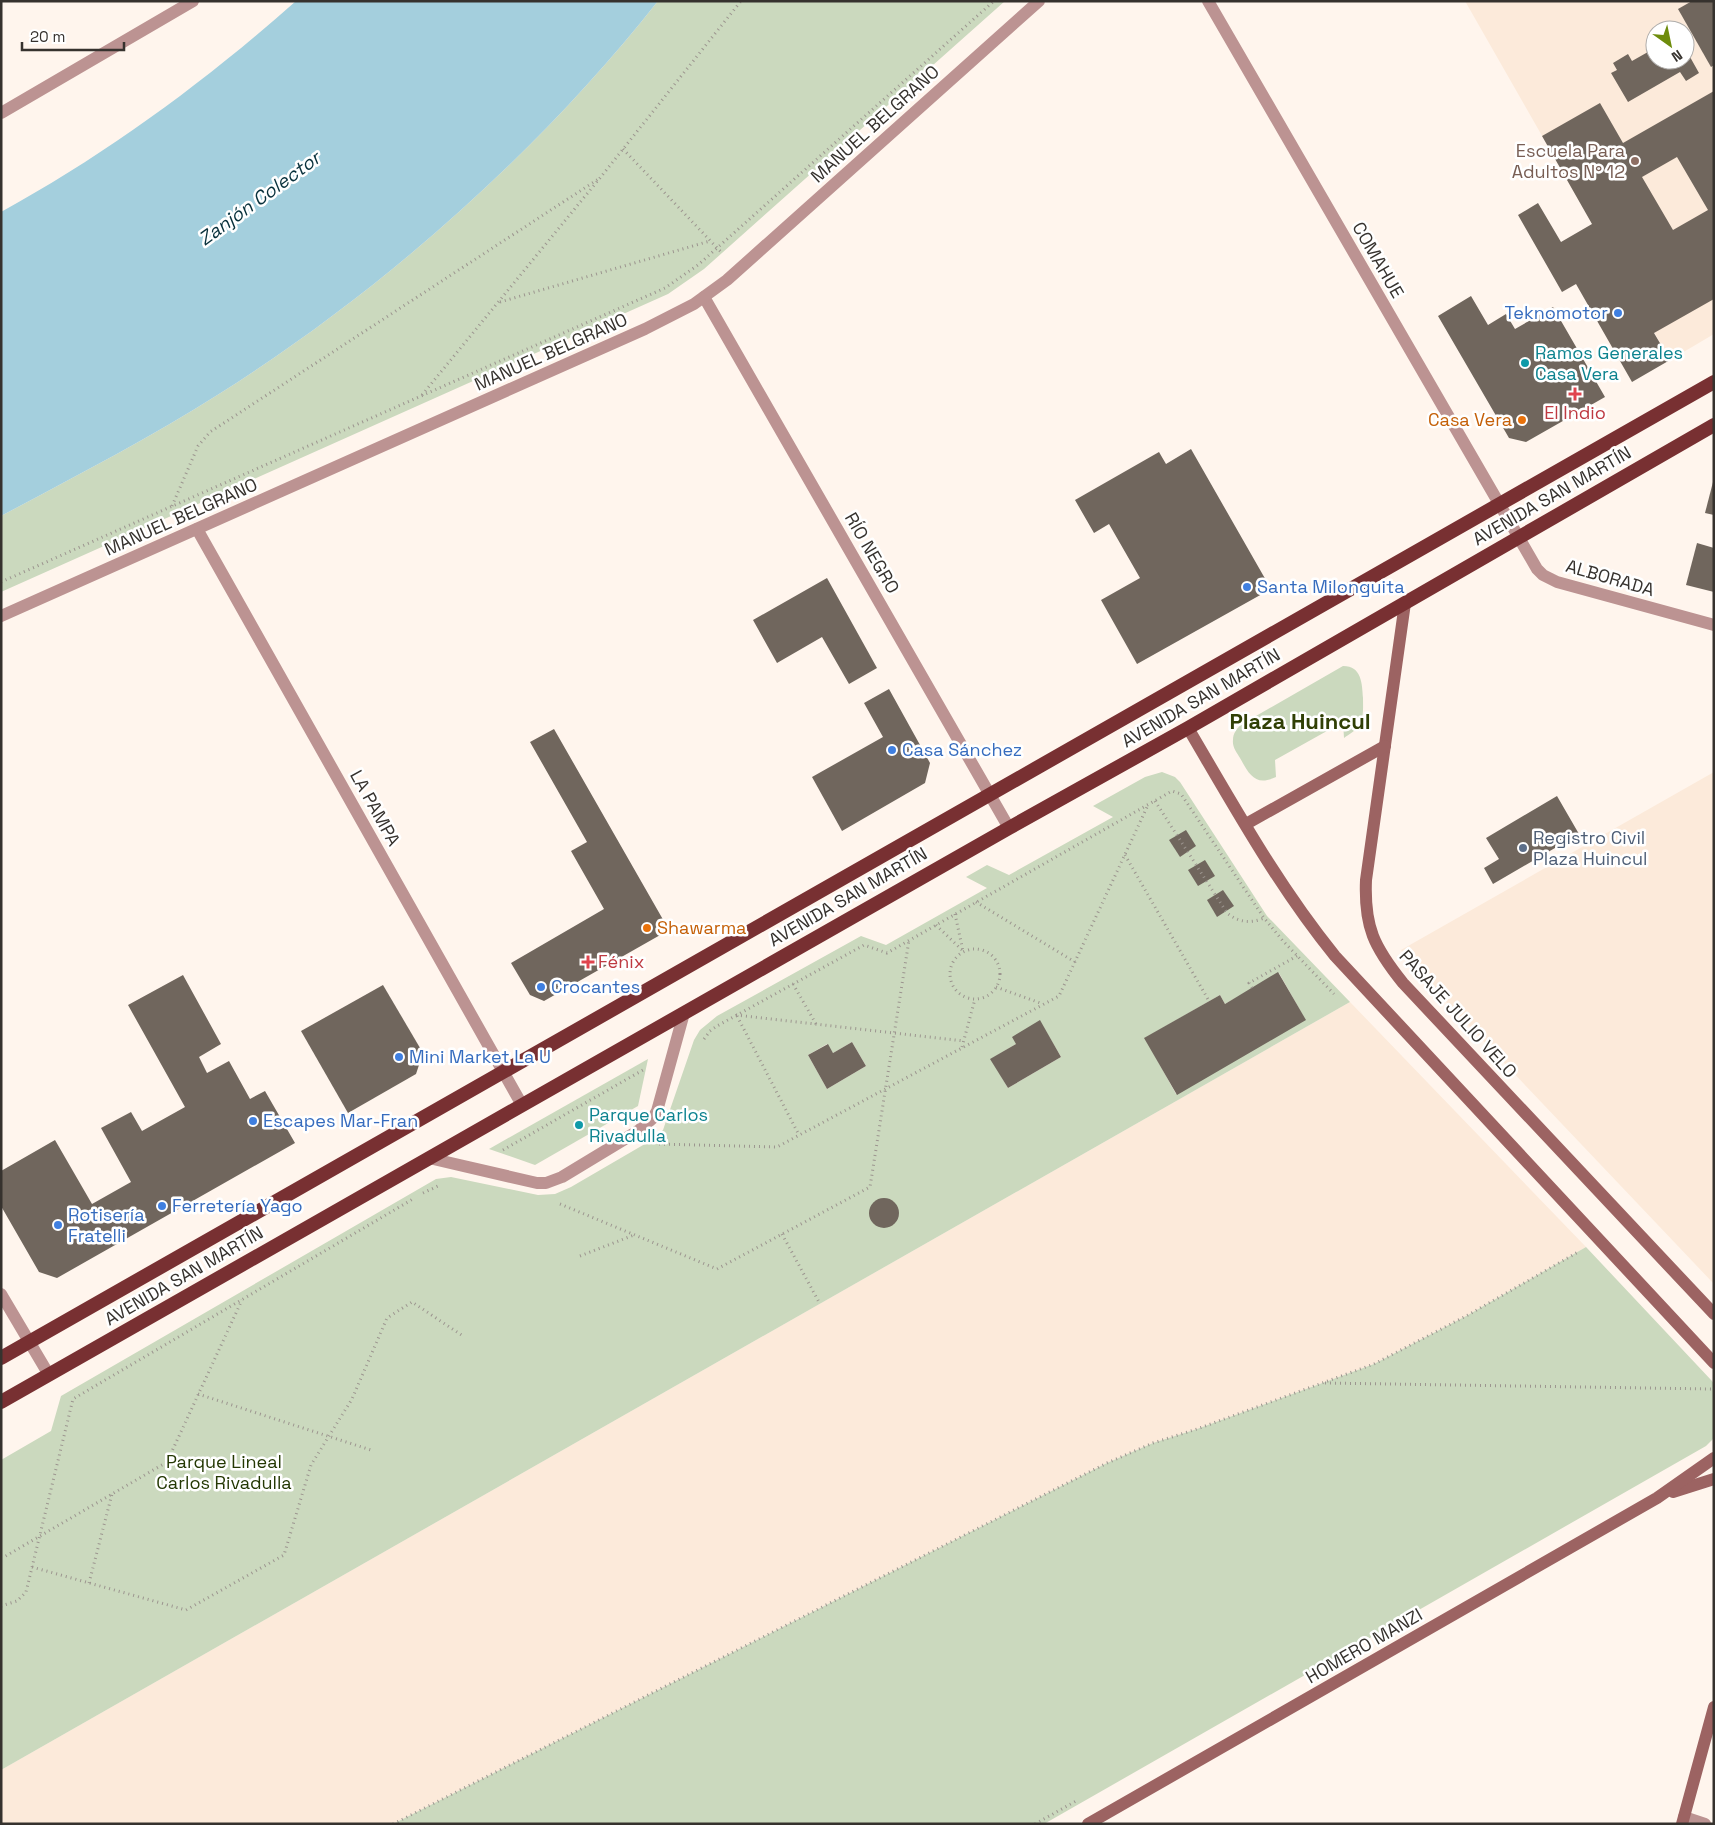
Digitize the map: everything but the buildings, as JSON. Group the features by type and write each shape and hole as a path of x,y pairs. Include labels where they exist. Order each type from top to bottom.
{"highway":[{"name":"AVENIDA SAN MARTÍN","path":"1,1358 1714,382"},
{"name":"AVENIDA SAN MARTÍN","path":"1,1402 1008,828 1188,728 1714,425"}],"main road":[{"name":"PASAJE JULIO VELO","path":"1405,603 1366,880 1365,896 1368,926 1381,953 1419,1001 1714,1314"},
{"path":"1188,728 1300,912 1335,956 1714,1362"},
{"path":"1246,824 1385,746"},
{"name":"HOMERO MANZI","path":"1088,1824 1657,1498 1714,1458"},
{"name":"HOMERO MANZI","path":"1657,1498 1714,1479"},
{"path":"1683,1821 1714,1707"}],"street":[{"path":"1,114 193,1"},
{"name":"MANUEL BELGRANO","path":"1,616 646,329 704,296 727,280 1039,1"},
{"name":"COMAHUE","path":"1208,1 1518,537"},
{"name":"RÍO NEGRO","path":"704,296 1008,828"},
{"name":"LA PAMPA","path":"197,528 522,1105"},
{"name":"ALBORADA","path":"1518,537 1537,568 1550,579 1714,625"},
{"path":"429,1158 537,1183 546,1183 562,1177 638,1131 652,1118 657,1111 684,1013"},
{"path":"1,1294 48,1375"},
{"path":"1683,1821 1705,1824"}],"path":[{"path":"422,396 600,178 741,1"},
{"path":"1,582 654,294 677,282 994,1"},
{"path":"623,149 722,253"},
{"path":"172,507 198,446 210,432 600,178"},
{"path":"498,303 710,241"},
{"path":"701,1045 710,1031 736,1015 864,945 887,953 1172,791 1181,794 1264,918 1297,956 1338,998"},
{"path":"1155,801 1227,913 1236,919 1246,922 1264,918"},
{"path":"662,1141 656,1144 777,1147 1059,996 1149,804"},
{"path":"1125,855 1209,1001"},
{"path":"976,902 1075,962"},
{"path":"955,914 963,951"},
{"path":"936,925 963,951"},
{"path":"562,1199 555,1202 717,1269 870,1187 909,940"},
{"path":"971,948 987,951 998,963 1000,971 996,987 983,998 967,998 960,995 951,984 950,969 952,962 963,951 971,948"},
{"path":"1252,988 1249,983 1297,956"},
{"path":"793,984 816,1024"},
{"path":"996,987 1044,1004"},
{"path":"962,1048 975,999"},
{"path":"736,1015 964,1041"},
{"path":"736,1015 799,1135"},
{"path":"499,1153 646,1068"},
{"path":"1,1606 17,1601 26,1592 73,1399 424,1192 447,1184"},
{"path":"580,1256 634,1234"},
{"path":"782,1234 820,1304"},
{"path":"392,1824 1107,1463 1153,1443 1374,1364 1468,1315 1581,1250 1575,1244"},
{"path":"1,1556 4,1557 167,1462 242,1299"},
{"path":"32,1567 186,1610 284,1555 311,1465 352,1399 386,1318 412,1302 463,1336"},
{"path":"1706,1381 1714,1393"},
{"path":"1321,1383 1712,1389"},
{"path":"198,1394 374,1451"},
{"path":"89,1583 112,1493"}],"shaded area":[{"name":"Escuela Para Adultos N° 12","path":"1465,1 1714,1 1714,334 1670,360"},
{"path":"1714,772 1714,1284 1413,967 1401,950"},
{"path":"1350,1002 1586,1247 1468,1315 1374,1364 1197,1429 1153,1443 1107,1463 393,1824 1,1824 1,1770"}],"green space":[{"path":"658,1 1005,1 704,269 668,294 1,592 1,516 192,411 280,354 339,311 455,216 509,165 562,112"},
{"path":"1343,666 1354,669 1360,677 1363,712 1358,727 1344,738 1343,722 1275,760 1276,777 1263,781 1250,774 1234,747 1233,737 1237,729 1242,724"},
{"name":"Parque Lineal Carlos Rivadulla","path":"1162,772 1175,777 1180,782 1267,916 1350,1002 1,1770 1,1460 51,1431 61,1396 436,1179 451,1177 538,1195 555,1194 571,1187 650,1141 663,1130 694,1040 700,1030 717,1016 861,936 886,945 987,888 966,877 987,865 1009,875 1113,817 1093,806 1145,777","holes":["1279,973 1305,1019 1176,1094 1145,1038 1220,995 1225,1004","1040,1021 1061,1057 1008,1088 991,1059 1016,1044","852,1042 866,1066 827,1089 808,1055 827,1044 833,1053"]},
{"path":"648,1059 638,1106 535,1165 489,1149"},
{"path":"1586,1247 1712,1381 1714,1384 1714,1438 1706,1446 1044,1824 393,1824 1107,1463 1153,1443 1197,1429 1374,1364 1468,1315"}],"water":[{"name":"Zanjón Colector","path":"296,1 658,1 562,112 509,165 455,216 339,311 280,354 192,411 1,516 1,212 79,166 154,115 227,60"}],"place":[{"name":"Escuela Para Adultos N° 12","path":"1635,161"},
{"name":"Teknomotor","path":"1618,313"},
{"name":"Ramos Generales Casa Vera","path":"1525,363"},
{"name":"El Indio","path":"1575,394"},
{"name":"Casa Vera","path":"1522,420"},
{"name":"Santa Milonguita","path":"1247,587"},
{"name":"Casa Sánchez","path":"892,750"},
{"name":"Registro Civil Plaza Huincul","path":"1523,848"},
{"name":"Shawarma","path":"647,928"},
{"name":"Fénix","path":"588,962"},
{"name":"Crocantes","path":"541,987"},
{"name":"Mini Market La U","path":"399,1057"},
{"name":"Escapes Mar-Fran","path":"253,1121"},
{"name":"Parque Carlos Rivadulla","path":"579,1125"},
{"name":"Ferretería Yago","path":"162,1206"},
{"name":"Rotisería Fratelli","path":"58,1225"}],"district":[{"name":"Plaza Huincul","path":"1300,721"}]}
